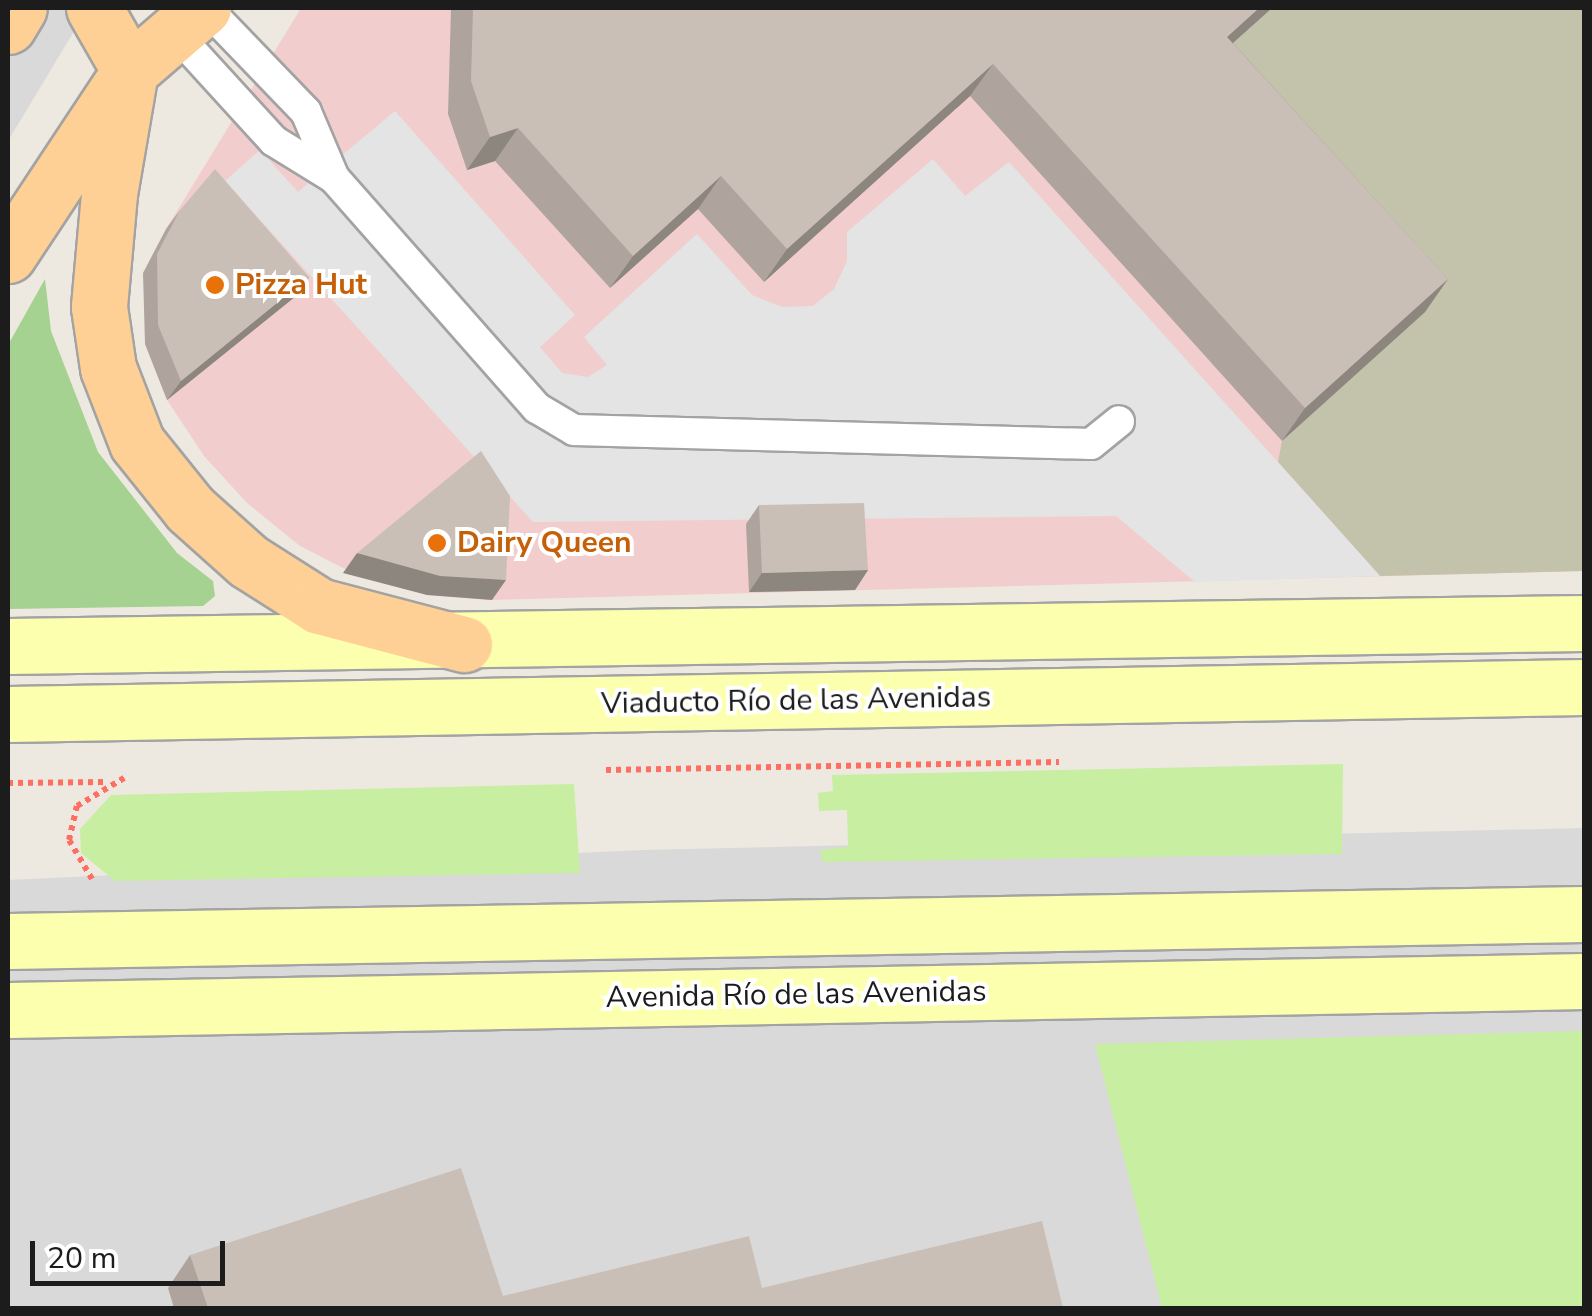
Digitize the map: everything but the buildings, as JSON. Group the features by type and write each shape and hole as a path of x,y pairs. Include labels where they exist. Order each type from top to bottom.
{"main road":[{"path":"8,26 19,8"},
{"path":"94,8 130,71 100,256 100,307 108,368 136,443 190,509 248,561 319,606 464,644"},
{"path":"8,255 130,71 189,15"}],"street":[{"path":"8,646 464,644 1584,622"},
{"name":"Viaducto Río de las Avenidas","path":"8,714 1584,687"},
{"path":"8,941 1584,914"},
{"name":"Avenida Río de las Avenidas","path":"8,1010 1584,981"}],"lane":[{"path":"189,15 274,141 334,178 537,408 574,430 1091,444 1120,421"},
{"path":"189,15 306,112 334,178"}],"path":[{"path":"8,783 107,782"}],"shaded area":[{"path":"8,8 88,8 8,141"},
{"path":"301,8 1584,8 1584,571 492,600 427,595 347,570 300,546 247,503 204,456 167,400 145,344 166,229"},
{"path":"1272,8 1584,8 1584,571 1380,576 1278,462 1282,441 1425,311 1204,69"},
{"path":"395,111 575,315 540,347 562,373 588,377 607,365 584,337 697,234 752,295 782,307 813,306 834,289 847,261 847,232 933,159 965,196 1009,162 1380,576 1195,582 1116,516 533,522 225,181 260,150 298,192"},
{"path":"1584,828 1584,1308 8,1308 8,880 641,850"}],"green space":[{"path":"45,279 51,331 98,452 177,553 213,581 215,596 203,606 8,609 8,345"},
{"path":"1343,764 1342,854 823,862 820,850 848,847 847,810 819,811 818,793 833,791 832,775"},
{"path":"574,784 580,873 115,881 81,853 80,829 111,795"},
{"path":"1584,1031 1584,1308 1162,1308 1095,1044"}],"place":[{"name":"Pizza Hut","path":"215,285"},
{"name":"Dairy Queen","path":"437,543"}]}
